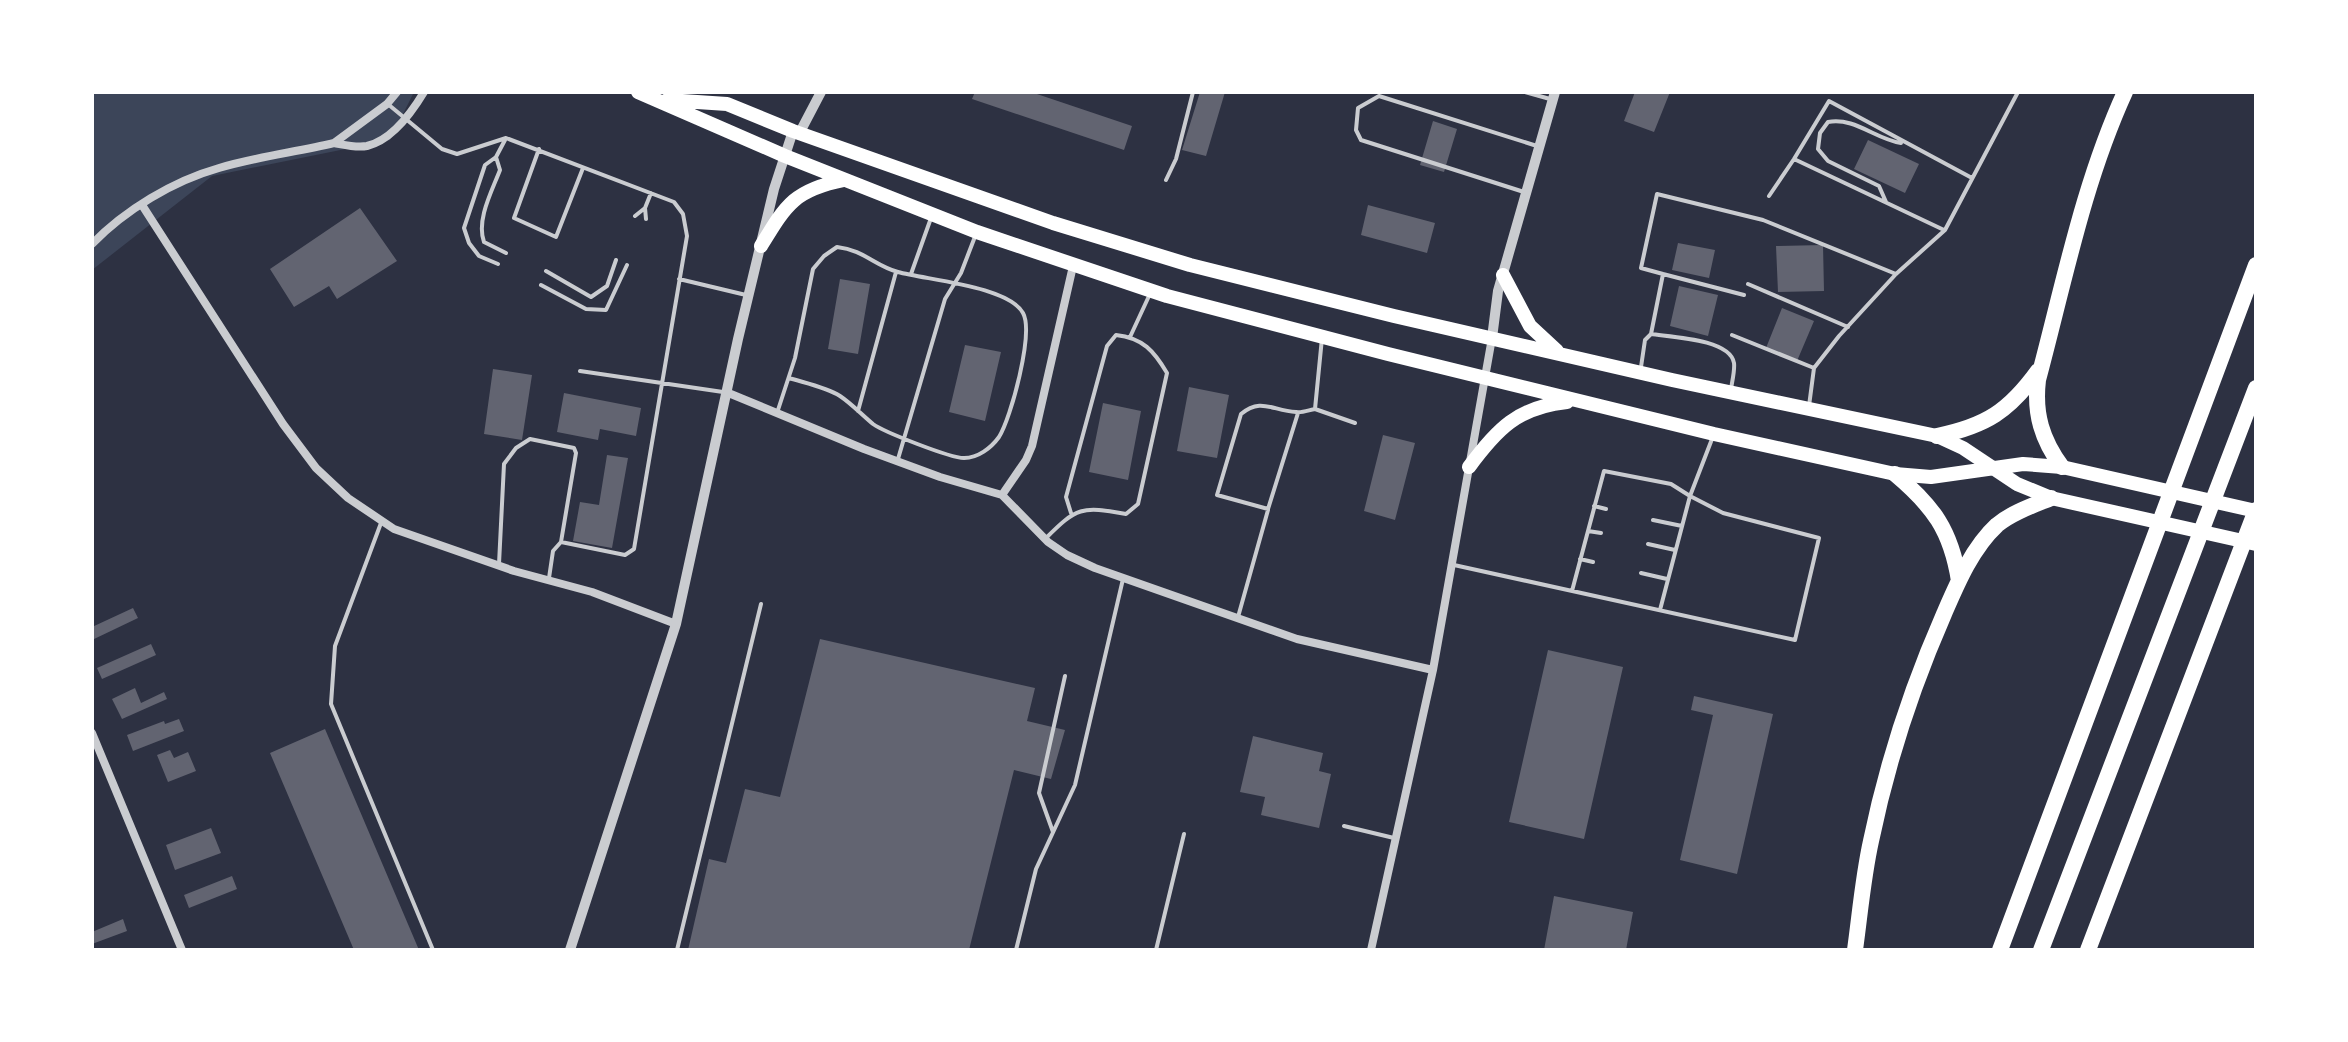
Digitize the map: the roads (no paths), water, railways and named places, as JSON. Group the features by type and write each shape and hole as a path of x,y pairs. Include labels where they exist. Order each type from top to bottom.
{"highway":[{"path":"2062,467 2052,454 2039,425 2036,395 2084,200 2125,92"},
{"path":"2000,950 2256,265"},
{"path":"1937,436 1977,426 1994,417 2018,397 2042,366"},
{"path":"2041,950 2256,388"},
{"path":"1895,474 1918,494 1938,518 1952,548 1959,581"},
{"path":"1855,950 1870,843 1889,765 1914,689 1959,581 1997,525 2051,498"},
{"path":"2088,950 2256,510"}],"main road":[{"path":"638,92 932,216 1073,266 1151,290 1484,378 1895,474 1931,477 2023,464 2062,467 2256,510"},
{"path":"655,99 727,104 796,132 1068,228 1299,294 1937,436 1963,448 2017,484 2051,498 2256,544"},
{"path":"761,246 787,204 822,185 844,180"},
{"path":"1503,275 1530,326 1560,354"},
{"path":"1469,467 1508,422 1525,411 1577,401"}],"street":[{"path":"334,143 387,104 397,92"},
{"path":"92,244 142,205 204,172 334,143 356,147 372,144 404,119 424,92"},
{"path":"570,950 676,624 726,392 785,156 821,92"},
{"path":"1371,950 1433,670 1503,275 1553,96"},
{"path":"142,205 283,424 316,468 348,498 394,529 499,566 592,592 676,624"},
{"path":"1002,495 1032,446 1073,266"},
{"path":"726,392 898,462 1002,495 1045,539 1067,555 1123,579 1297,639 1433,670"},
{"path":"92,733 182,950"}],"lane":[{"path":"1166,180 1176,159 1193,92"},
{"path":"1525,92 1553,96"},
{"path":"1809,408 1814,368 1896,274 1945,230 2018,92"},
{"path":"1527,193 1361,140 1356,130 1358,108 1379,96 1539,147"},
{"path":"1769,196 1829,101 1972,178"},
{"path":"387,104 442,149 457,154 506,138 674,202 686,221 687,236 634,549 625,555 561,542"},
{"path":"1886,202 1879,186 1828,161 1818,149 1820,133 1828,122 1847,121 1887,141 1903,143"},
{"path":"498,264 479,256 469,243 464,228 485,165 496,157 506,138"},
{"path":"539,149 514,218 556,237 583,167"},
{"path":"496,157 500,170 480,233 484,242 506,253"},
{"path":"1794,159 1945,230"},
{"path":"646,219 645,208 651,193"},
{"path":"1744,295 1641,268 1657,194 1763,220 1896,274"},
{"path":"635,216 645,208"},
{"path":"911,274 932,216"},
{"path":"898,462 945,299 977,232"},
{"path":"777,413 795,358 813,269 837,247 854,249 896,272 955,282 1012,301 1024,315 1026,336 1014,393 999,436 984,453 963,458 904,438 876,426 838,395 789,378"},
{"path":"546,271 591,297 607,286 616,260"},
{"path":"541,285 586,309 606,310 627,265"},
{"path":"858,411 896,272"},
{"path":"1640,372 1645,340 1651,334 1663,274"},
{"path":"679,279 749,296"},
{"path":"1748,284 1848,327"},
{"path":"1130,337 1151,290"},
{"path":"1651,334 1715,344 1728,352 1734,363 1730,392"},
{"path":"1045,539 1071,513 1101,509 1126,514 1138,504 1167,373 1147,345 1130,337 1116,335 1107,346 1066,497 1071,513"},
{"path":"1732,335 1814,368"},
{"path":"1315,409 1322,336"},
{"path":"580,371 726,392"},
{"path":"1268,509 1217,495 1241,414 1250,406 1263,405 1298,413 1315,409 1355,423"},
{"path":"1237,619 1298,413"},
{"path":"1660,610 1690,496 1714,434"},
{"path":"499,566 504,464 516,448 530,439 574,448 576,453 561,542 553,551 548,580"},
{"path":"1451,564 1572,591 1795,640 1819,538 1723,513 1671,484 1604,471 1572,591"},
{"path":"1594,506 1606,509"},
{"path":"1653,520 1682,526"},
{"path":"382,521 335,646 331,704 433,950"},
{"path":"1588,531 1601,533"},
{"path":"1648,544 1675,550"},
{"path":"1580,559 1593,562"},
{"path":"1641,573 1667,579"},
{"path":"1016,950 1036,869 1075,785 1123,579"},
{"path":"677,950 761,604"},
{"path":"1053,832 1039,793 1065,676"},
{"path":"1344,826 1396,838"},
{"path":"1156,950 1184,834"}]}
